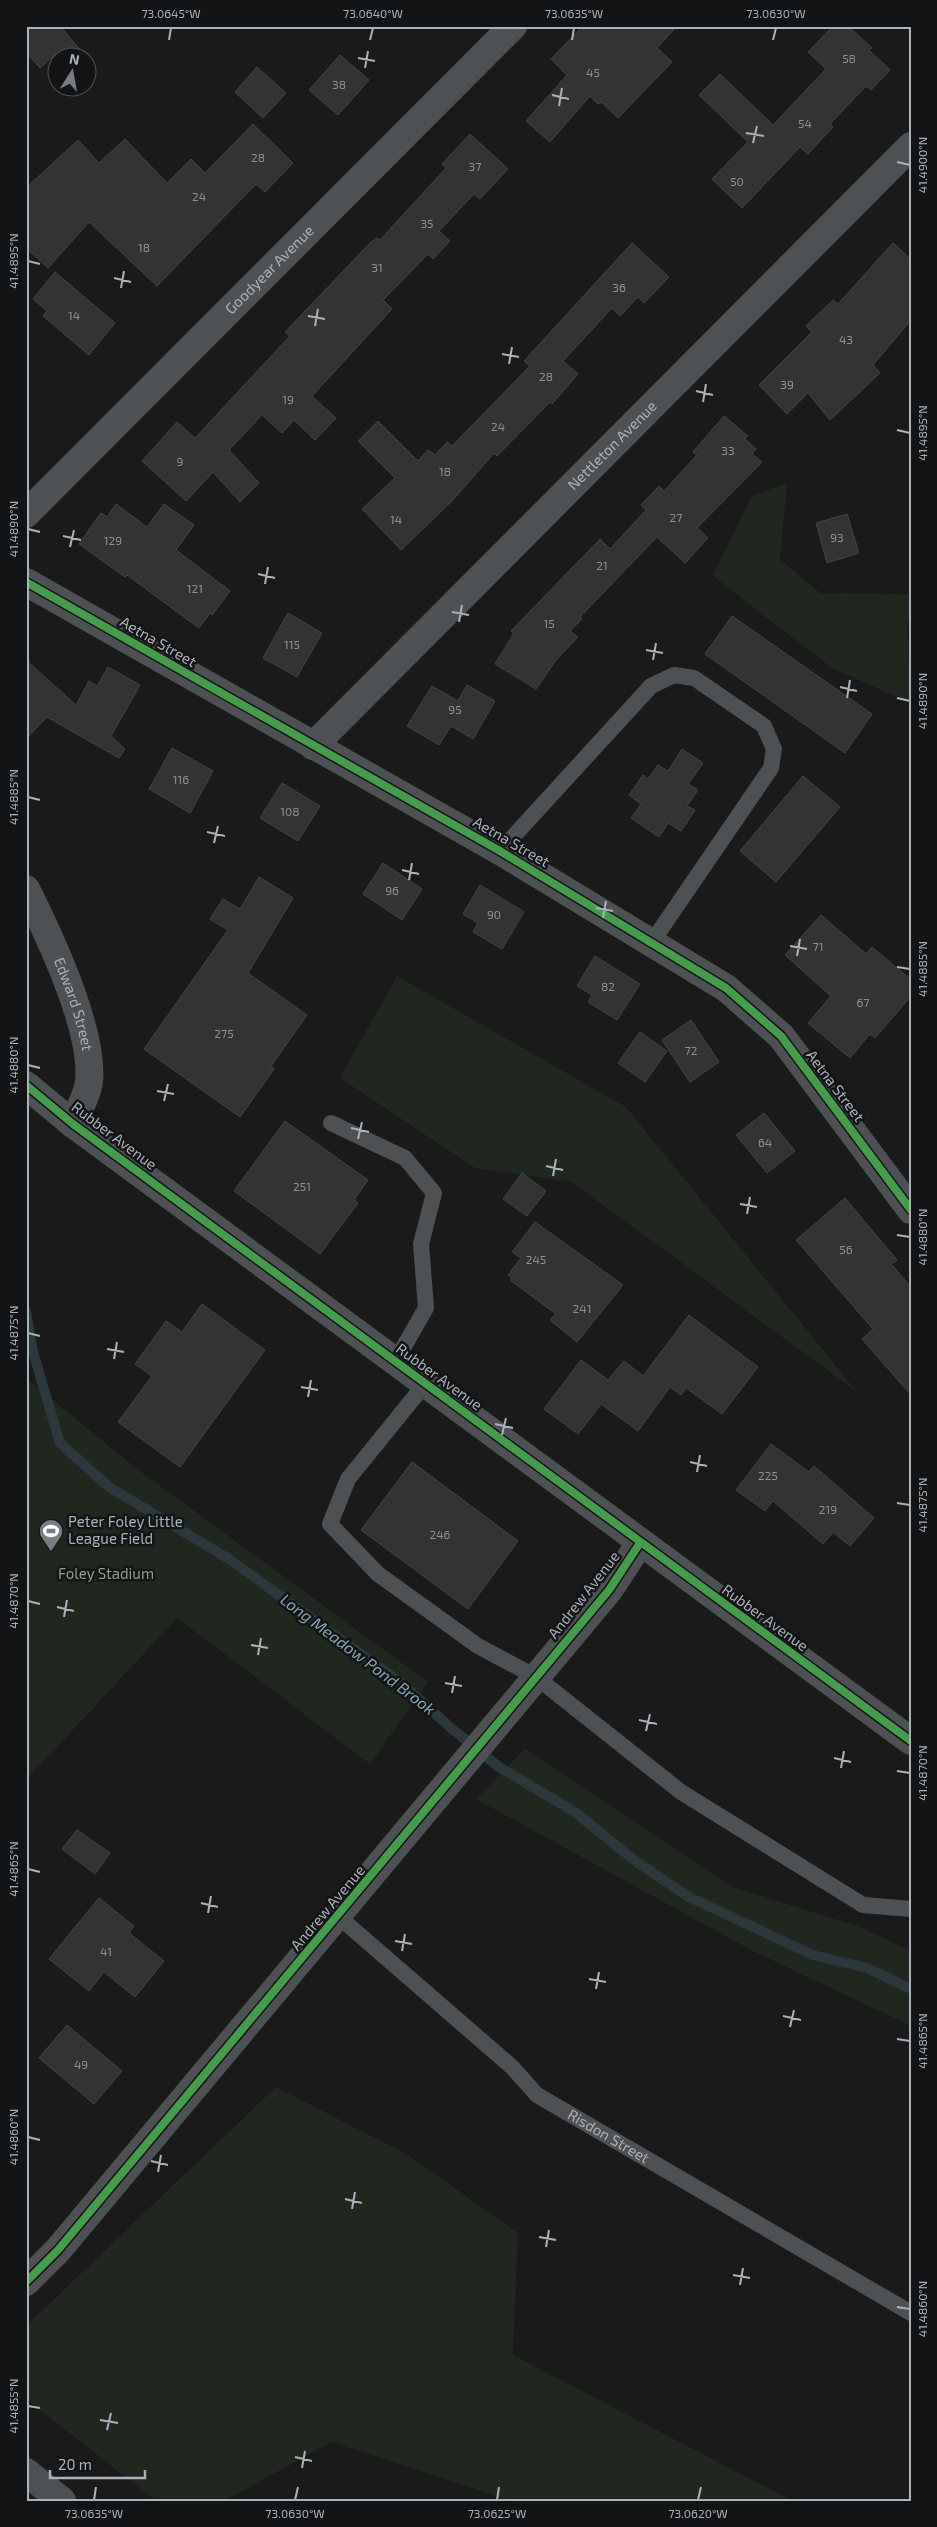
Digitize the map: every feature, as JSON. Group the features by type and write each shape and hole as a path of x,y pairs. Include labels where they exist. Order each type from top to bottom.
{"street":[{"name":"Goodyear Avenue","path":"26,514 513,26"},
{"name":"Nettleton Avenue","path":"313,746 911,146"},
{"name":"Aetna Street","path":"26,582 500,851 726,988 781,1036 911,1210"},
{"name":"Edward Street","path":"26,889 46,931 73,997 88,1050 89,1082 73,1124"},
{"name":"Rubber Avenue","path":"34,1092 73,1124 911,1741"},
{"name":"Andrew Avenue","path":"26,2282 58,2250 100,2201 444,1790 609,1590 640,1543"},
{"path":"26,2472 62,2501"}],"lane":[{"path":"500,851 651,686 674,675 694,678 764,726 774,749 773,758 771,768 652,942"},
{"path":"331,1123 405,1158 434,1193 421,1244 426,1308 395,1362"},
{"path":"425,1384 348,1479 330,1524 378,1574 478,1646 536,1677 681,1792 863,1905 911,1909"},
{"name":"Risdon Street","path":"338,1916 512,2067 537,2095 911,2313"}],"green space":[{"path":"787,483 780,559 820,593 911,594 911,621 907,622 911,703 832,668 713,576 752,496"},
{"path":"397,976 626,1107 857,1392 572,1182 475,1168 340,1078"},
{"name":"Foley Stadium","path":"26,1378 137,1469 428,1682 370,1764 177,1618 26,1780"},
{"path":"525,1749 733,1887 860,1927 911,1951 911,2026 749,1949 476,1799"},
{"path":"276,2087 408,2155 518,2233 513,2355 793,2501 512,2501 332,2442 224,2501 156,2501 26,2399 26,2326"}],"building":[{"path":"26,26 60,26 79,48 48,48 48,61 40,68 26,52"},
{"path":"583,26 677,26 657,48 672,62 618,118 601,102 598,104 590,96 550,142 526,121 567,75 551,59"},
{"path":"833,26 848,26 872,48 869,50 890,70 871,90 866,86 830,124 833,127 808,154 800,147 742,208 712,179 748,142 699,95 720,74 773,125 826,69 808,52"},
{"path":"340,55 369,80 338,115 309,90"},
{"path":"257,67 286,93 263,118 235,92"},
{"path":"253,124 293,163 265,192 256,184 157,286 89,222 48,268 26,248 26,188 78,140 99,163 125,139 167,183 191,159 205,173"},
{"path":"470,134 508,169 480,199 474,194 439,231 450,241 433,259 428,254 383,300 392,309 312,396 336,418 315,440 294,420 282,433 262,415 229,450 259,483 240,502 213,472 186,501 142,461 177,422 195,438 290,336 285,332 370,243 377,238 380,240 446,168 442,164"},
{"path":"632,243 669,277 644,303 638,297 620,316 612,308 563,361 578,374 552,404 550,402 497,456 494,453 453,500 401,550 362,509 395,478 358,441 378,421 418,461 428,450 435,455 447,442 452,446 530,366 524,361"},
{"path":"893,243 911,259 911,320 873,365 880,373 830,420 808,393 787,414 759,385 812,332 806,326 833,300 838,304"},
{"path":"55,272 115,323 89,355 43,316 47,311 33,299"},
{"path":"724,416 748,436 744,438 756,449 752,454 762,462 697,528 708,538 685,563 657,537 580,617 582,619 570,631 578,637 556,660 536,689 495,664 514,633 511,631 600,539 610,549 646,510 641,505 659,486 664,491 697,455 693,452"},
{"path":"116,504 147,527 164,504 194,525 176,550 230,591 212,615 210,613 199,628 127,575 125,577 79,544 101,513 107,517"},
{"path":"847,514 859,553 827,563 816,523"},
{"path":"288,613 322,633 297,677 263,658"},
{"path":"732,616 872,714 845,753 705,654"},
{"path":"26,660 76,705 89,681 97,686 108,667 140,685 111,736 125,749 119,758 47,717 26,739"},
{"path":"467,685 495,701 473,739 451,726 439,745 407,726 432,686 458,701"},
{"path":"172,748 213,771 190,813 149,789"},
{"path":"682,749 703,763 688,784 698,790 687,806 695,810 681,831 668,823 659,837 631,818 641,804 629,795 643,775 648,779 658,765 668,771"},
{"path":"803,776 840,807 776,882 740,851"},
{"path":"282,783 320,806 298,841 260,818"},
{"path":"383,863 422,889 402,920 363,894"},
{"path":"259,877 293,898 248,973 307,1015 271,1066 274,1069 240,1117 144,1049 228,930 210,919 223,899 240,909"},
{"path":"480,885 524,912 502,949 473,932 478,923 463,914"},
{"path":"821,915 866,954 872,947 911,980 911,996 875,1038 870,1034 850,1058 808,1023 831,996 785,955"},
{"path":"595,956 640,984 617,1020 588,1002 592,995 577,986"},
{"path":"691,1020 719,1062 690,1082 662,1040"},
{"path":"640,1032 667,1051 645,1082 618,1063"},
{"path":"764,1113 795,1151 767,1173 736,1135"},
{"path":"285,1121 368,1180 354,1200 358,1203 320,1254 234,1191"},
{"path":"522,1173 546,1191 527,1216 503,1199"},
{"path":"845,1198 897,1260 891,1264 911,1287 911,1395 862,1339 873,1329 796,1240"},
{"path":"535,1222 623,1285 577,1342 550,1320 556,1314 510,1280 512,1278 508,1275 521,1258 512,1252"},
{"path":"202,1304 265,1350 180,1467 118,1422 152,1376 135,1364 166,1321 182,1332"},
{"path":"689,1315 758,1367 722,1414 686,1388 681,1395 670,1387 638,1431 601,1404 578,1434 544,1409 581,1360 608,1380 624,1361 643,1376"},
{"path":"771,1444 809,1472 814,1466 874,1518 850,1546 833,1532 823,1544 773,1501 765,1511 736,1490"},
{"path":"412,1462 518,1541 468,1609 361,1530"},
{"path":"77,1830 110,1853 95,1874 62,1849"},
{"path":"99,1898 134,1926 129,1933 164,1961 135,1997 104,1972 89,1991 49,1959"},
{"path":"67,2025 122,2071 94,2104 39,2058"}],"waterway":[{"name":"Long Meadow Pond Brook","path":"26,1311 33,1352 60,1443 109,1487 229,1559 400,1682 451,1728 499,1767 575,1812 634,1860 689,1897 813,1955 867,1968 911,1989"}],"cycle path":[{"path":"26,582 500,851 726,988 781,1036 911,1210"},
{"path":"26,1085 73,1124 911,1741"},
{"path":"26,2282 58,2250 609,1590 640,1543"}],"place":[{"name":"Peter Foley Little League Field","path":"51,1552"}]}
